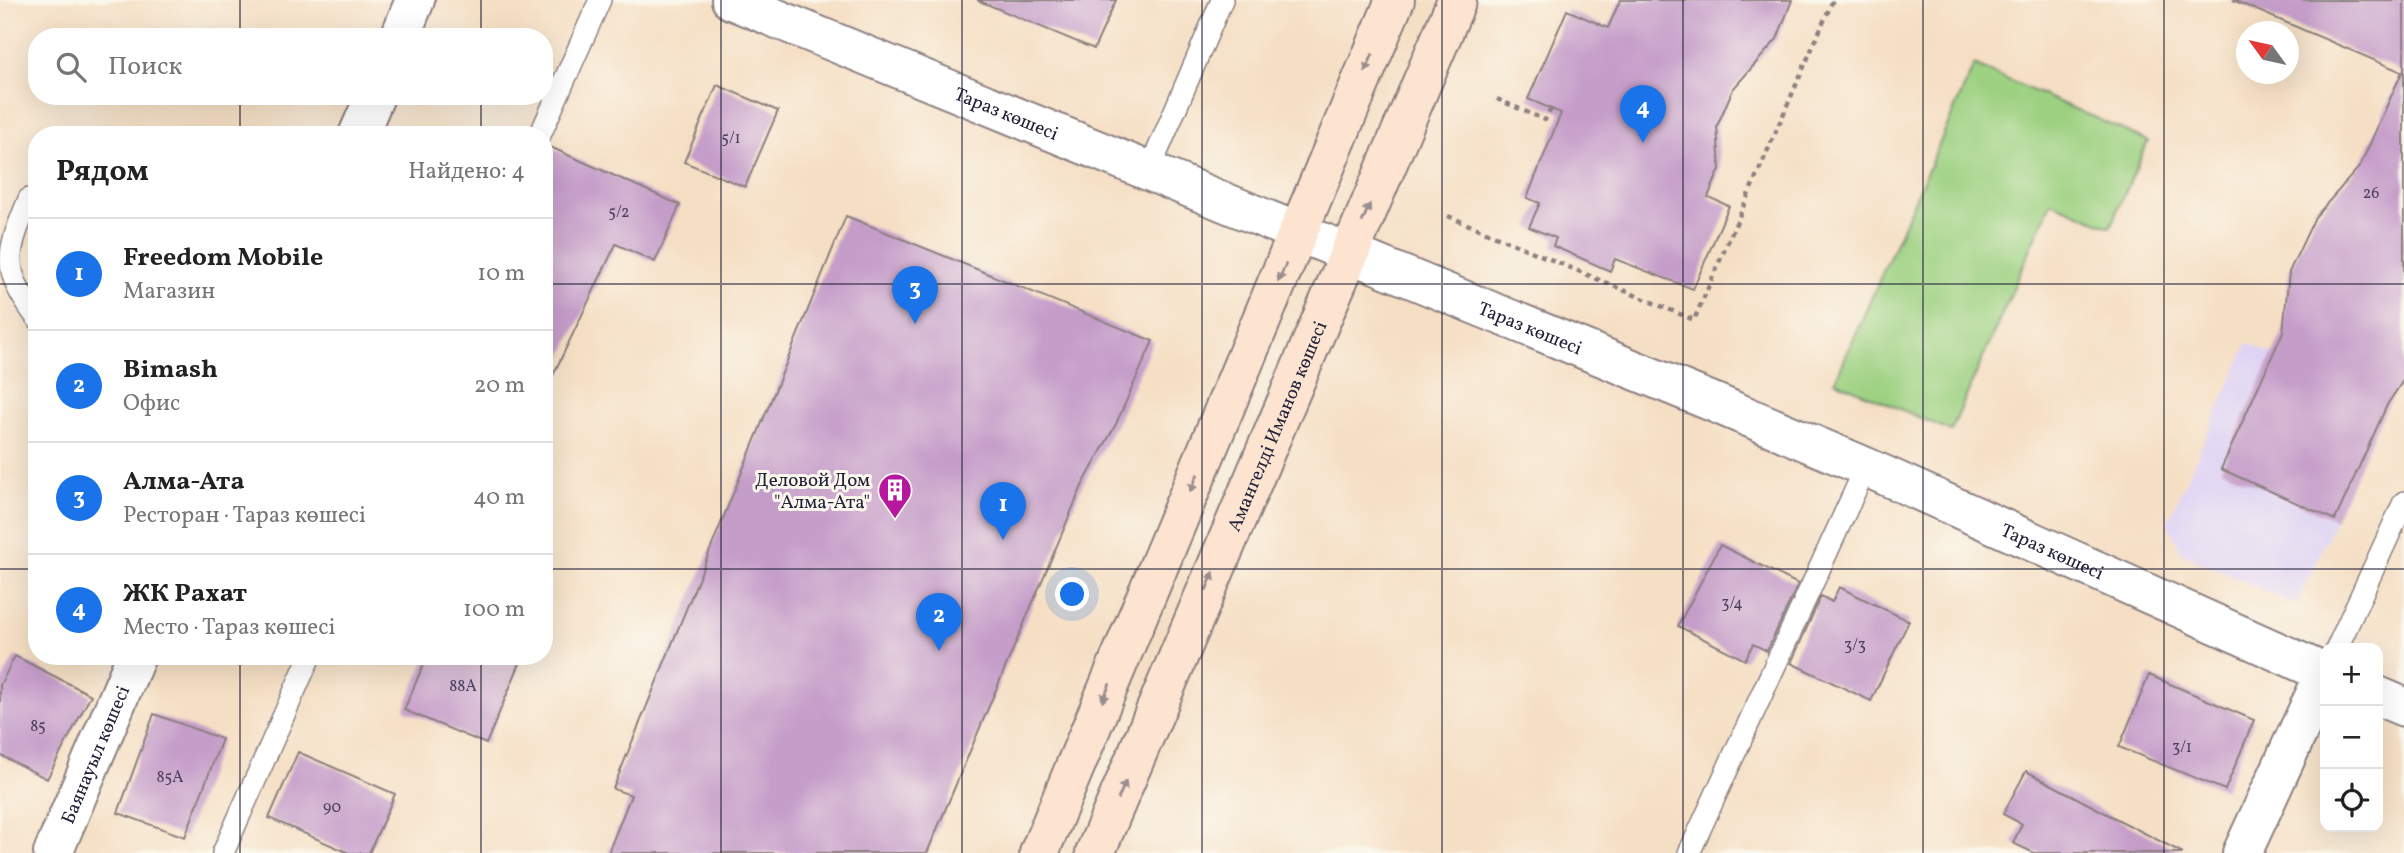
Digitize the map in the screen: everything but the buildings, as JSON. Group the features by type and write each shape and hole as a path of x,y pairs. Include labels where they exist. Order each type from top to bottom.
{"main road":[{"path":"1039,853 1395,0"},
{"name":"Амангелді Иманов көшесі","path":"1095,853 1457,0"}],"street":[{"path":"404,28 415,0"},
{"name":"Тараз көшесі","path":"731,0 1299,231 1866,467 2320,671"},
{"path":"362,126 370,105"},
{"name":"Баянауыл көшесі","path":"53,853 132,665"},
{"path":"2242,853 2320,684"},
{"path":"2383,698 2404,707"}],"lane":[{"path":"544,126 600,0"},
{"path":"1149,170 1222,0"},
{"path":"28,200 7,253 17,294 28,307"},
{"path":"1689,853 1866,467"},
{"path":"2339,643 2404,502"},
{"path":"223,853 306,665"}],"path":[{"path":"1448,216 1694,320 1833,0"},
{"path":"1497,99 1545,120 1550,109"}],"shaded area":[{"path":"2248,343 2273,354 2221,468 2335,520 2297,605 2182,554 2167,523"}],"green space":[{"path":"1974,65 2148,141 2110,227 2051,202 1951,431 1835,381"}],"place":[{"name":"ЖК Рахат","path":"1643,143"},
{"name":"Алма-Ата","path":"915,324"},
{"name":"Деловой Дом \"Алма-Ата\"","path":"895,520"},
{"name":"Freedom Mobile","path":"1003,540"},
{"name":"Bimash","path":"939,651"}]}
